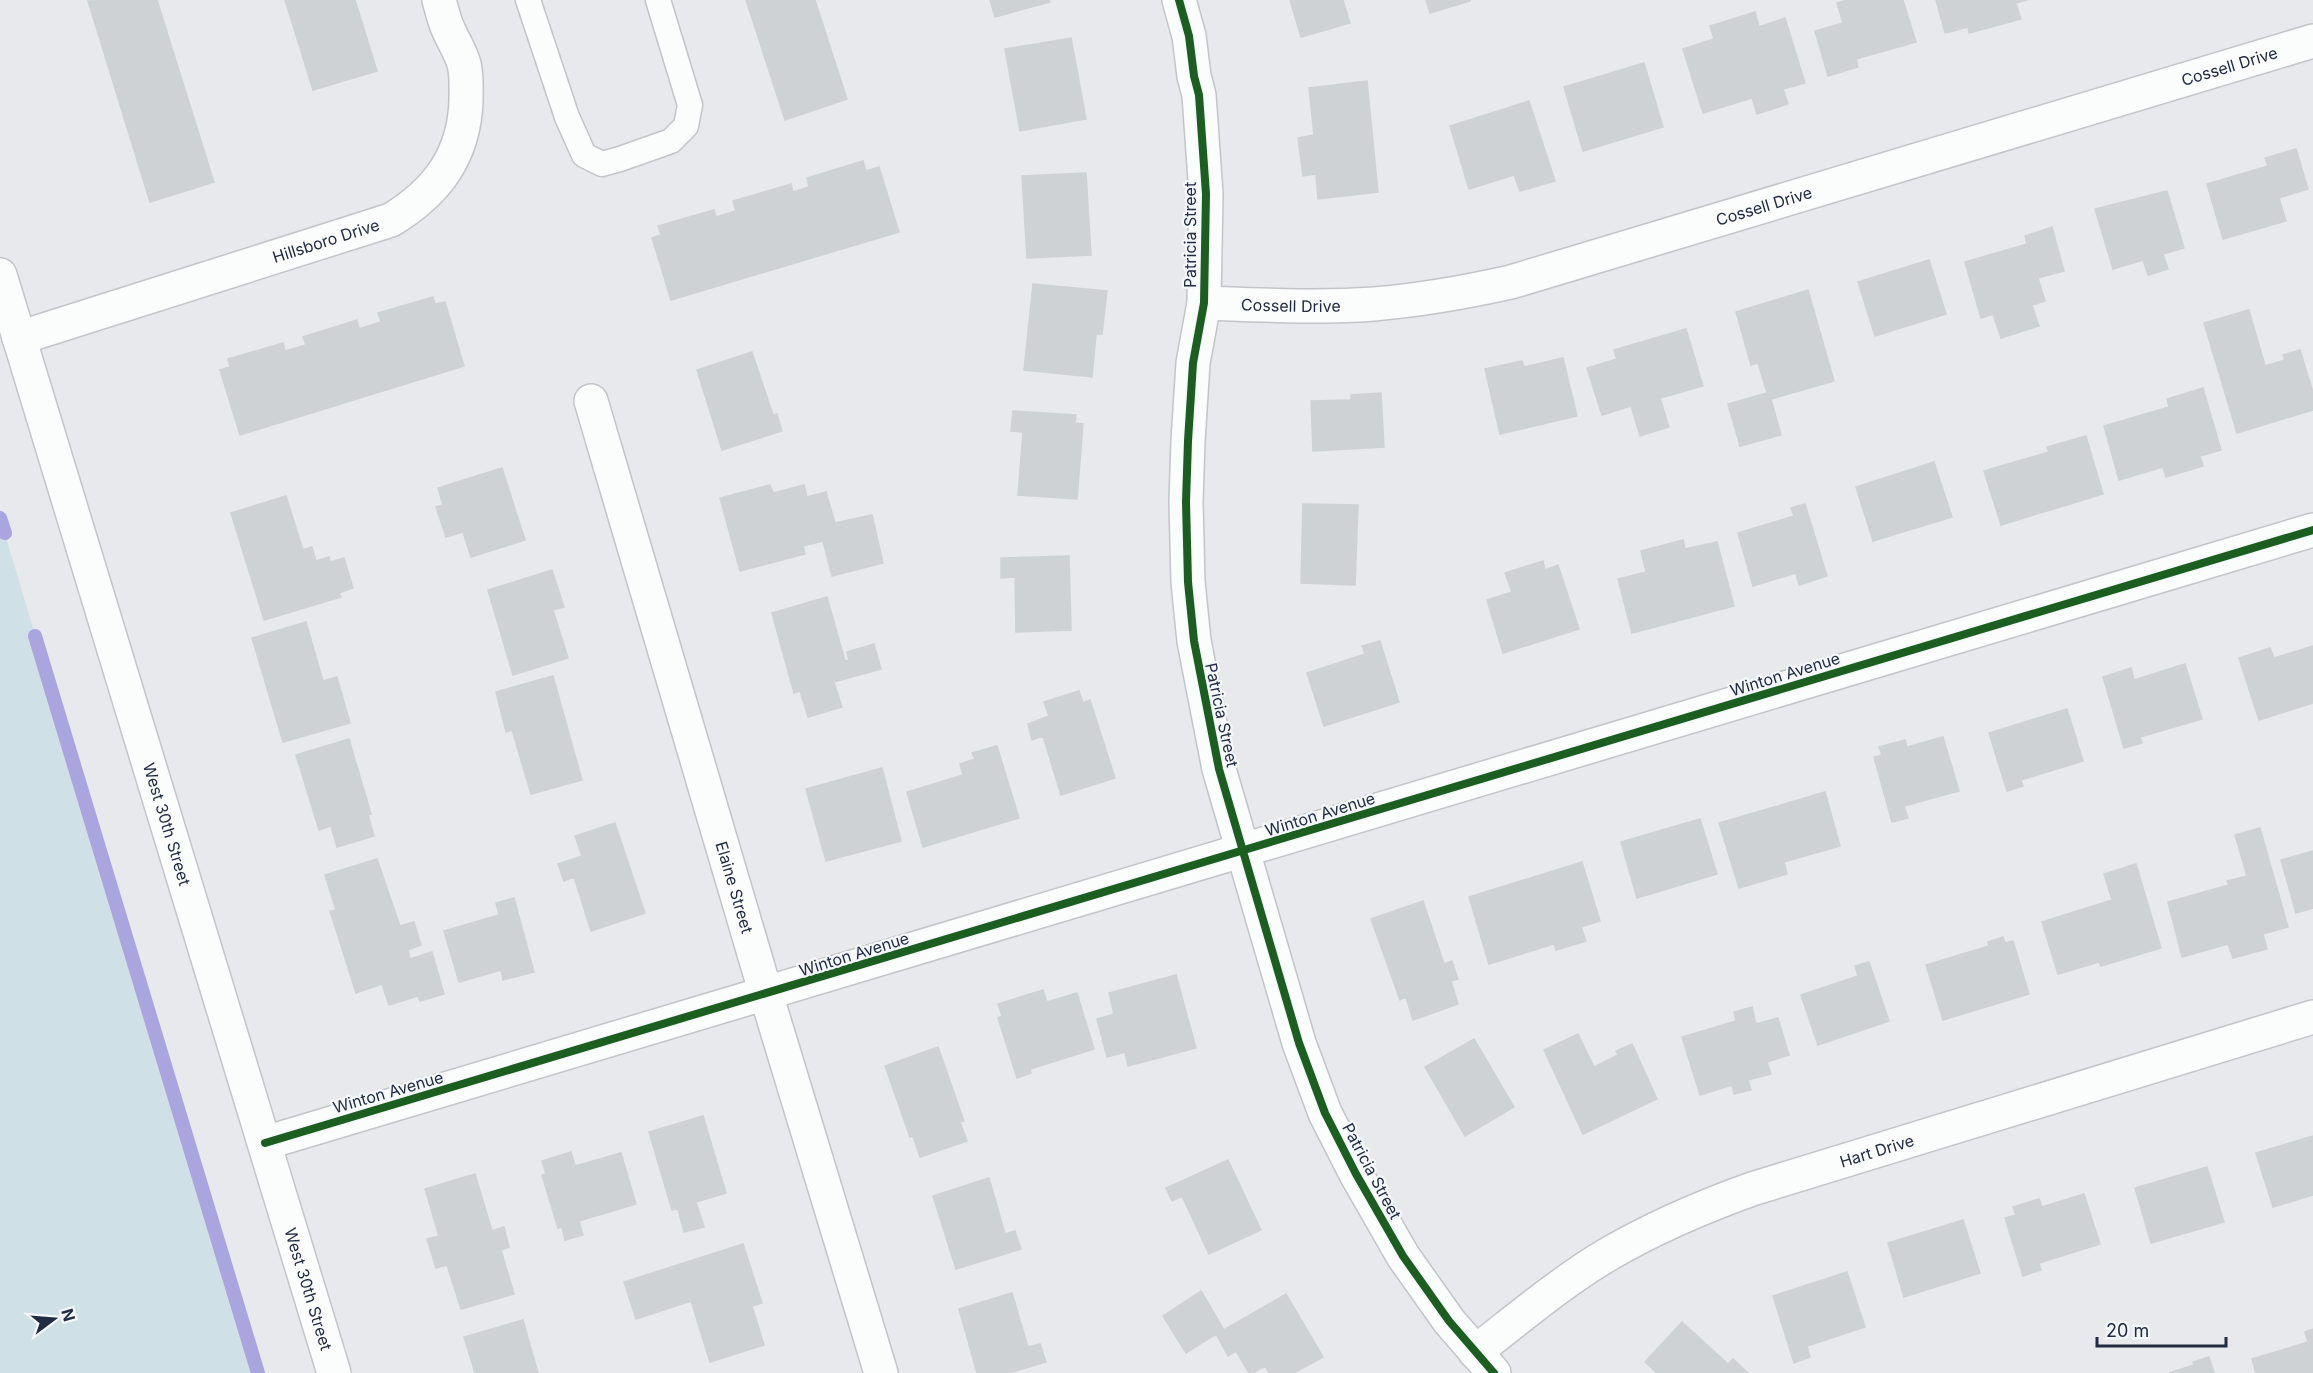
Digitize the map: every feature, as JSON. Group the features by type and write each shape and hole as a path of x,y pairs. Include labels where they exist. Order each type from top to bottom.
{"street":[{"name":"Patricia Street","path":"1179,0 1189,36 1203,134 1206,194 1204,303 1193,363 1186,502 1188,582 1194,641 1207,714 1242,851 1302,1053 1325,1113 1356,1174 1403,1256 1449,1321 1484,1362"},
{"name":"Hillsboro Drive","path":"19,338 391,220 408,209 437,181 448,164 465,125 464,64 447,28 442,1"},
{"name":"Cossell Drive","path":"1204,303 1314,306 1374,304 1470,291 1511,282 2313,41"},
{"name":"West 30th Street","path":"0,275 334,1373"},
{"name":"Elaine Street","path":"591,401 766,994 881,1373"},
{"name":"Winton Avenue","path":"265,1143 2313,530"},
{"name":"Hart Drive","path":"1484,1362 1543,1299 1599,1260 1642,1236 1713,1203 1752,1189 2313,1017"}],"lane":[{"path":"528,0 567,117 585,155 602,164 671,141 686,126 690,105 658,0"}],"shaded area":[{"path":"0,518 257,1373 0,1373"}],"building":[{"path":"157,0 214,182 150,202 88,1"},
{"path":"285,0 355,0 377,71 313,90"},
{"path":"746,0 815,0 847,99 785,120"},
{"path":"990,0 1049,0 1050,2 995,17"},
{"path":"1290,0 1343,0 1350,23 1301,37"},
{"path":"1426,0 1470,0 1470,1 1430,13"},
{"path":"1847,0 1903,0 1916,42 1856,59 1858,67 1828,76 1815,31 1843,23 1837,3"},
{"path":"1936,0 2027,0 2016,3 2021,19 1969,33 1968,27 1945,33"},
{"path":"1755,12 1759,27 1785,18 1805,83 1783,89 1788,104 1757,114 1752,98 1703,113 1683,49 1714,39 1710,26"},
{"path":"1071,38 1086,119 1020,131 1005,49"},
{"path":"1644,63 1663,127 1583,151 1564,87"},
{"path":"1367,81 1378,192 1318,199 1316,174 1303,176 1298,138 1314,135 1309,88"},
{"path":"1529,101 1555,181 1520,191 1514,175 1469,189 1450,126"},
{"path":"2296,149 2308,189 2279,198 2286,221 2223,239 2207,184 2268,166 2265,158"},
{"path":"863,161 866,171 879,167 899,232 671,300 652,238 661,235 658,226 714,210 716,217 736,211 733,201 791,184 793,192 809,187 807,178"},
{"path":"1086,173 1091,255 1027,258 1022,176"},
{"path":"2167,191 2184,248 2163,254 2168,269 2148,275 2143,260 2113,269 2095,209"},
{"path":"2052,227 2064,271 2038,278 2045,301 2032,305 2039,326 2001,338 1993,314 1981,318 1965,262 2027,244 2025,236"},
{"path":"1929,260 1946,314 1875,336 1858,282"},
{"path":"1033,284 1107,291 1102,334 1096,334 1092,377 1024,370"},
{"path":"1808,290 1834,381 1771,399 1781,435 1740,446 1728,404 1767,393 1758,363 1751,365 1736,312"},
{"path":"433,297 435,304 445,302 464,366 240,435 220,370 230,367 228,359 283,343 285,351 306,345 303,337 357,320 359,329 381,322 378,313"},
{"path":"2249,310 2265,366 2285,360 2283,355 2300,350 2313,392 2313,410 2237,433 2204,323"},
{"path":"1686,329 1703,386 1660,398 1669,427 1640,436 1631,406 1602,415 1587,368 1617,359 1614,350"},
{"path":"752,352 773,415 777,414 782,431 722,450 697,370"},
{"path":"1563,358 1577,416 1500,434 1485,369 1522,361 1524,367"},
{"path":"2203,388 2221,450 2200,456 2203,466 2166,477 2163,467 2119,480 2104,426 2169,407 2167,399"},
{"path":"1381,393 1384,447 1313,451 1311,401 1351,400 1351,395"},
{"path":"1013,411 1076,415 1075,423 1083,424 1077,499 1018,495 1023,432 1011,431"},
{"path":"2086,436 2103,494 2001,525 1984,471 2049,452 2047,447"},
{"path":"1934,462 1952,517 1873,541 1856,487"},
{"path":"502,468 525,540 471,557 463,532 446,537 436,507 443,505 438,488"},
{"path":"770,485 773,493 804,485 807,497 826,492 835,523 872,515 883,563 832,576 823,541 803,546 805,554 740,571 720,498"},
{"path":"286,496 303,550 312,547 316,561 329,557 330,562 344,558 353,588 339,593 341,597 264,620 231,513"},
{"path":"1303,504 1358,505 1355,585 1301,583"},
{"path":"1805,504 1827,576 1799,585 1796,573 1753,586 1738,533 1794,516 1791,508"},
{"path":"1683,540 1685,549 1717,542 1734,606 1632,633 1618,579 1646,572 1641,551"},
{"path":"1069,556 1071,630 1016,632 1015,577 1001,578 1001,558"},
{"path":"1543,561 1545,570 1558,565 1579,629 1503,653 1487,600 1512,592 1505,573"},
{"path":"552,570 564,607 553,610 568,658 513,675 488,590"},
{"path":"827,597 845,661 849,660 847,652 874,644 881,669 834,682 842,707 808,717 800,691 794,693 772,613"},
{"path":"306,622 323,681 337,677 350,723 283,742 252,638"},
{"path":"1380,641 1399,702 1324,726 1307,673 1365,654 1362,646"},
{"path":"2313,646 2313,703 2259,720 2239,658 2270,648 2274,658"},
{"path":"2185,664 2202,719 2140,737 2142,743 2124,748 2103,677 2131,668 2134,680"},
{"path":"553,676 582,780 531,794 512,730 506,732 496,692"},
{"path":"1079,691 1083,703 1090,700 1115,778 1061,795 1043,736 1032,740 1028,724 1049,716 1044,702"},
{"path":"2067,709 2083,761 2021,780 2023,786 2007,791 1989,733"},
{"path":"1943,737 1959,791 1904,806 1908,818 1892,822 1874,757 1882,755 1879,747 1905,740 1907,747"},
{"path":"349,739 371,814 368,815 374,836 337,847 331,826 319,830 296,755"},
{"path":"997,746 1019,818 923,847 907,792 963,775 960,764 975,759 972,753"},
{"path":"882,768 901,841 826,861 806,789"},
{"path":"1825,792 1840,846 1784,862 1787,874 1739,888 1719,823"},
{"path":"1700,819 1717,874 1637,898 1621,842"},
{"path":"615,823 645,913 591,931 574,877 564,881 558,864 582,856 575,836"},
{"path":"2260,828 2288,927 2263,934 2267,949 2233,958 2228,944 2182,957 2168,902 2229,885 2227,881 2247,876 2235,835"},
{"path":"2313,851 2313,908 2296,913 2281,860"},
{"path":"377,859 400,926 414,922 421,945 408,950 410,959 432,952 444,994 420,1001 418,996 389,1005 382,984 356,993 330,911 336,910 325,875"},
{"path":"1582,862 1600,921 1581,927 1586,941 1556,950 1554,944 1489,964 1469,897"},
{"path":"2136,864 2161,948 2101,966 2099,962 2058,974 2042,922 2112,900 2104,874"},
{"path":"514,898 534,972 503,980 501,970 459,982 444,931 499,915 496,903"},
{"path":"1423,901 1444,964 1452,961 1458,979 1451,981 1458,1004 1413,1020 1406,997 1400,1000 1371,919"},
{"path":"2003,937 2005,943 2013,941 2029,994 1943,1020 1926,965 1989,946 1988,942"},
{"path":"1869,962 1889,1021 1818,1045 1801,995 1858,976 1855,966"},
{"path":"1176,975 1196,1048 1128,1066 1125,1052 1107,1057 1097,1019 1114,1014 1109,993"},
{"path":"1043,990 1047,1002 1077,993 1094,1049 1030,1069 1031,1073 1017,1078 998,1018 1002,1016 998,1004"},
{"path":"1752,1007 1756,1024 1778,1018 1789,1055 1767,1062 1771,1074 1748,1080 1751,1090 1734,1094 1732,1085 1700,1095 1682,1037 1736,1021 1734,1012"},
{"path":"1578,1034 1594,1067 1618,1055 1616,1051 1632,1044 1657,1099 1583,1134 1544,1050"},
{"path":"1474,1039 1514,1107 1465,1136 1425,1067"},
{"path":"938,1047 964,1121 960,1122 967,1141 920,1157 913,1136 910,1137 885,1066"},
{"path":"703,1116 726,1193 696,1202 704,1227 684,1232 678,1209 672,1210 649,1132"},
{"path":"2313,1136 2313,1195 2273,1207 2256,1153"},
{"path":"571,1152 575,1166 621,1153 636,1204 579,1221 583,1235 565,1240 562,1227 558,1228 542,1175 546,1174 542,1161"},
{"path":"1228,1160 1261,1230 1209,1254 1182,1196 1172,1201 1166,1188"},
{"path":"2207,1167 2224,1222 2151,1243 2135,1188"},
{"path":"475,1174 492,1231 504,1227 509,1247 501,1250 514,1294 461,1309 447,1265 436,1268 427,1239 439,1236 425,1189"},
{"path":"989,1178 1005,1234 1015,1231 1021,1249 956,1269 933,1196"},
{"path":"2084,1194 2100,1244 2039,1263 2041,1270 2023,1276 2005,1218 2016,1215 2013,1207 2039,1199 2042,1207"},
{"path":"1963,1220 1980,1273 1904,1297 1888,1243"},
{"path":"743,1244 762,1303 752,1306 764,1345 710,1362 691,1301 636,1319 624,1282"},
{"path":"1847,1272 1865,1327 1807,1346 1810,1357 1794,1363 1773,1296"},
{"path":"1201,1291 1224,1330 1286,1294 1323,1357 1294,1373 1269,1373 1265,1366 1249,1373 1236,1351 1228,1356 1216,1334 1186,1353 1163,1316"},
{"path":"1012,1293 1028,1347 1040,1344 1046,1362 1009,1373 977,1373 959,1309"},
{"path":"523,1320 538,1373 475,1373 464,1337"},
{"path":"1682,1322 1728,1364 1733,1359 1747,1372 1657,1373 1645,1362"},
{"path":"2313,1329 2313,1373 2256,1373 2252,1359 2308,1342 2305,1332"},
{"path":"2209,1357 2214,1373 2169,1373 2194,1365 2193,1362"}],"waterway":[{"path":"0,518 5,533"},
{"path":"35,636 258,1373"}],"cycle path":[{"path":"1179,0 1189,36 1199,95 1206,194 1204,303 1193,363 1188,441 1186,502 1188,582 1194,641 1219,769 1299,1043 1325,1113 1356,1174 1403,1256 1449,1321 1494,1373"},
{"path":"265,1143 2313,530"}]}
